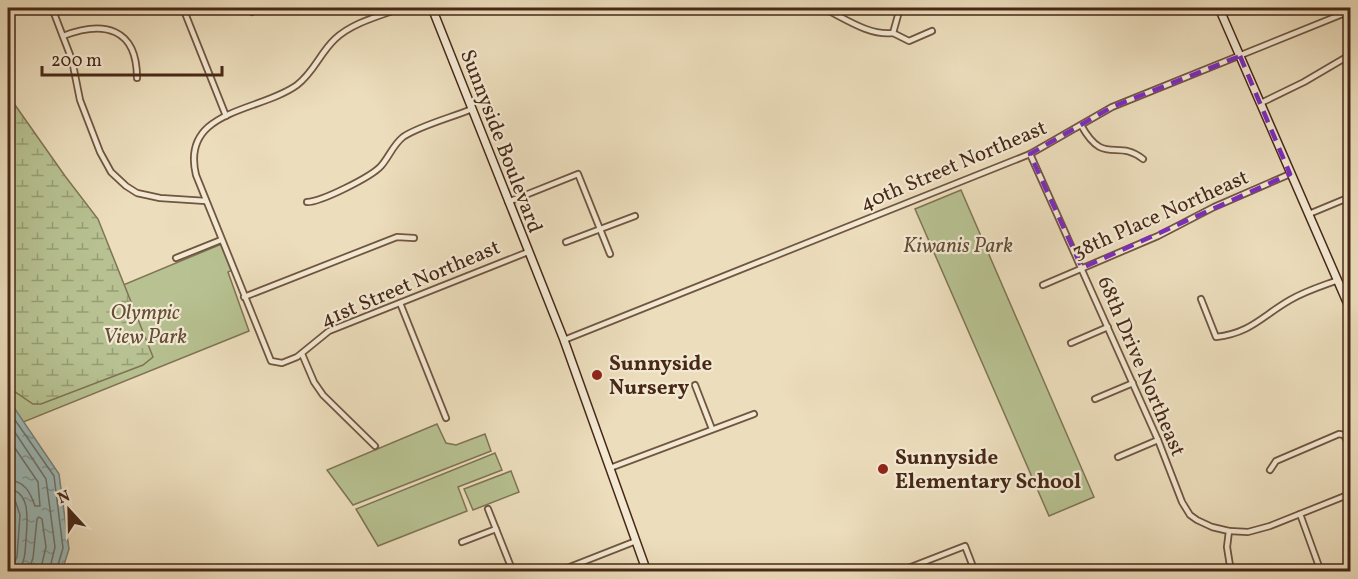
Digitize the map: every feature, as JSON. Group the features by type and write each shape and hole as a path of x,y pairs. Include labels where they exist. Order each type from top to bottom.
{"street":[{"path":"52,8 72,60 80,100 100,152 111,172 137,193 160,198 206,201"},
{"path":"183,8 226,116"},
{"path":"400,8 342,33 324,52 311,73 295,87 208,126 195,147 193,165 244,297 397,237 414,237"},
{"name":"Sunnyside Boulevard","path":"432,8 564,340"},
{"path":"823,8 860,27 881,33 893,33 909,41 932,31"},
{"path":"893,33 900,8"},
{"path":"1219,8 1349,304"},
{"name":"40th Street Northeast","path":"564,340 1030,154 1112,107 1350,11"},
{"path":"63,36 86,28 117,33 132,48 135,55 137,78"},
{"path":"1260,103 1304,82 1350,55"},
{"path":"308,202 314,202 333,194 380,168 394,147 410,133 472,110"},
{"path":"1081,125 1096,146 1103,149 1133,152 1143,159"},
{"name":"68th Drive Northeast","path":"1030,154 1158,440 1182,502 1190,515 1212,527 1229,531"},
{"path":"508,202 578,174 610,254"},
{"name":"38th Place Northeast","path":"1043,285 1158,236 1214,207 1290,174"},
{"path":"1308,214 1350,197"},
{"path":"566,242 635,216"},
{"path":"176,258 221,240"},
{"name":"41st Street Northeast","path":"244,297 271,361 282,363 302,354 329,331 528,252"},
{"path":"1201,299 1216,337 1231,335 1261,321 1290,300 1338,280"},
{"path":"400,303 446,418"},
{"path":"1071,343 1108,327"},
{"path":"564,340 647,572"},
{"path":"302,354 314,382 323,395 375,446"},
{"path":"1095,399 1132,383"},
{"path":"695,385 712,429"},
{"path":"610,468 754,414"},
{"path":"1270,470 1275,460 1339,434 1344,435 1350,447"},
{"path":"1118,457 1158,440"},
{"path":"1231,572 1227,547 1229,531 1248,532 1259,529 1350,494"},
{"path":"488,509 513,572"},
{"path":"1300,514 1321,572"},
{"path":"462,542 496,529"},
{"path":"557,572 636,541"},
{"path":"898,572 965,546 975,572"}],"highlighted area":[{"path":"1240,56 1290,174 1082,268 1030,154 1112,107"}],"green space":[{"path":"8,95 98,219 153,357 143,365 41,404 33,404 8,387"},
{"name":"Kiwanis Park","path":"961,190 1094,497 1049,516 915,209"},
{"name":"Olympic View Park","path":"224,243 234,269 228,272 249,331 21,423 8,412 8,333"},
{"path":"437,424 446,443 456,445 485,434 491,451 353,505 327,470"},
{"path":"495,453 502,470 458,487 467,511 378,546 356,509"},
{"path":"511,471 519,492 473,510 464,489"}],"water":[{"path":"8,404 13,406 59,474 69,549 62,571 8,571 14,515 8,495"}],"place":[{"name":"Sunnyside Nursery","path":"597,375"},
{"name":"Sunnyside Elementary School","path":"883,469"}]}
